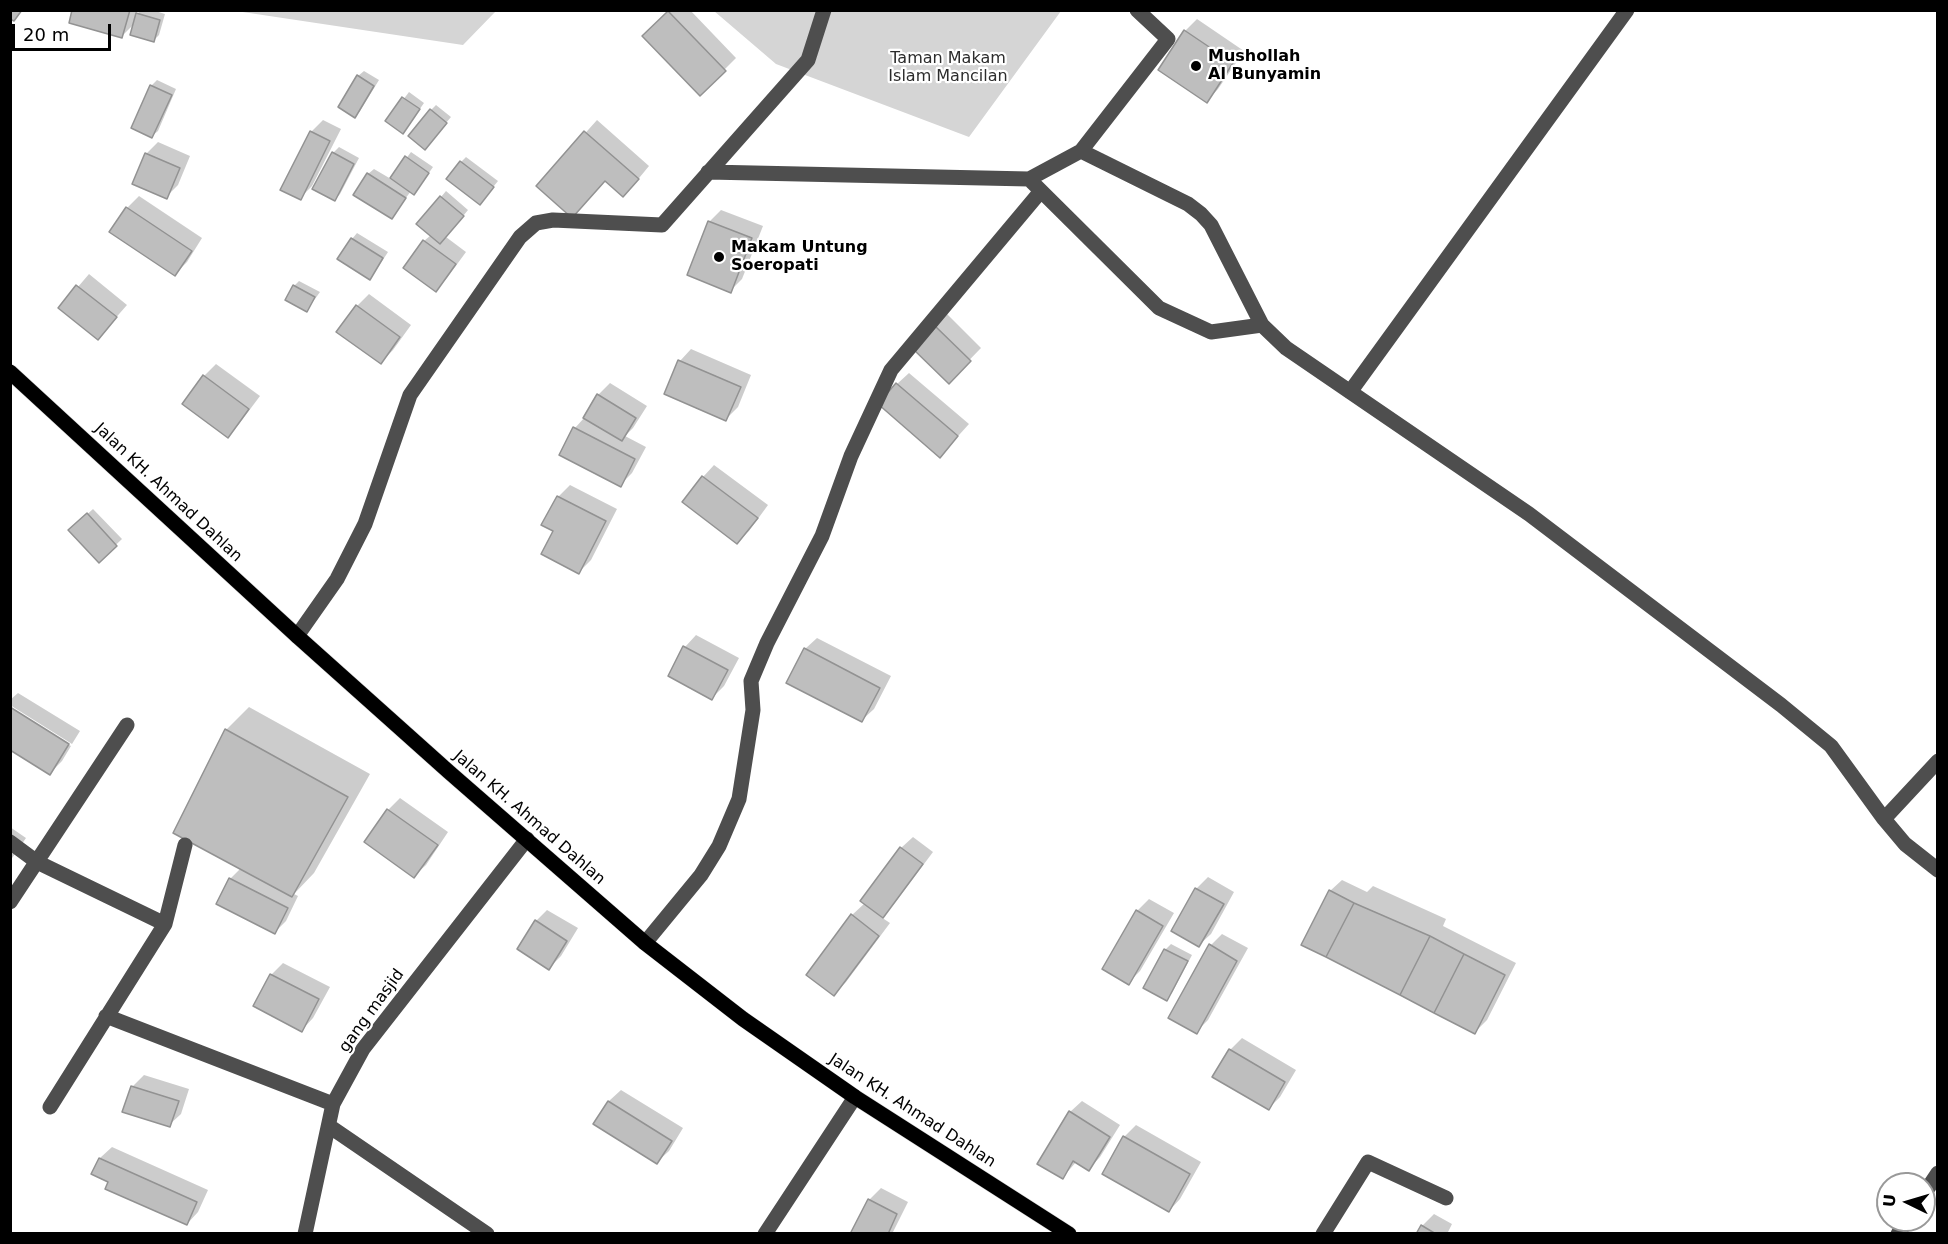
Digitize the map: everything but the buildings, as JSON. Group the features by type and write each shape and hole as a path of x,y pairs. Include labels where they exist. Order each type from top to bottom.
{"main road":[{"name":"Jalan KH. Ahmad Dahlan","path":"10,372 297,636 645,943 743,1019 855,1097 1069,1233"}],"street":[{"path":"297,636 337,579 365,524 410,395 520,237 536,223 553,220 662,225 808,60 824,10"},
{"path":"708,172 1029,179 1080,151 1168,39 1137,10"},
{"path":"1350,392 1627,10"},
{"path":"1080,151 1188,204 1202,214 1211,225 1262,325 1286,348 1529,514 1781,705 1831,746 1905,844 1938,870"},
{"path":"1029,179 1159,308 1211,332 1262,325"},
{"path":"645,943 701,875 723,837 739,800 753,710 751,681 767,643 822,536 851,456 891,370 1041,190"},
{"path":"10,902 127,725"},
{"path":"1884,819 1938,761"},
{"name":"gang masjid","path":"305,1233 333,1104 363,1049 527,839"},
{"path":"10,842 38,862 165,924"},
{"path":"50,1107 165,924 185,845"},
{"path":"106,1016 333,1104"},
{"path":"765,1233 855,1097"},
{"path":"329,1126 487,1233"},
{"path":"1323,1233 1368,1162 1446,1198"}],"green space":[{"path":"236,11 496,11 463,45"},
{"name":"Taman Makam Islam Mancilan","path":"714,11 1061,11 969,137 776,64"}],"place":[{"name":"Mushollah Al Bunyamin","path":"1196,66"},
{"name":"Makam Untung Soeropati","path":"719,257"}]}
